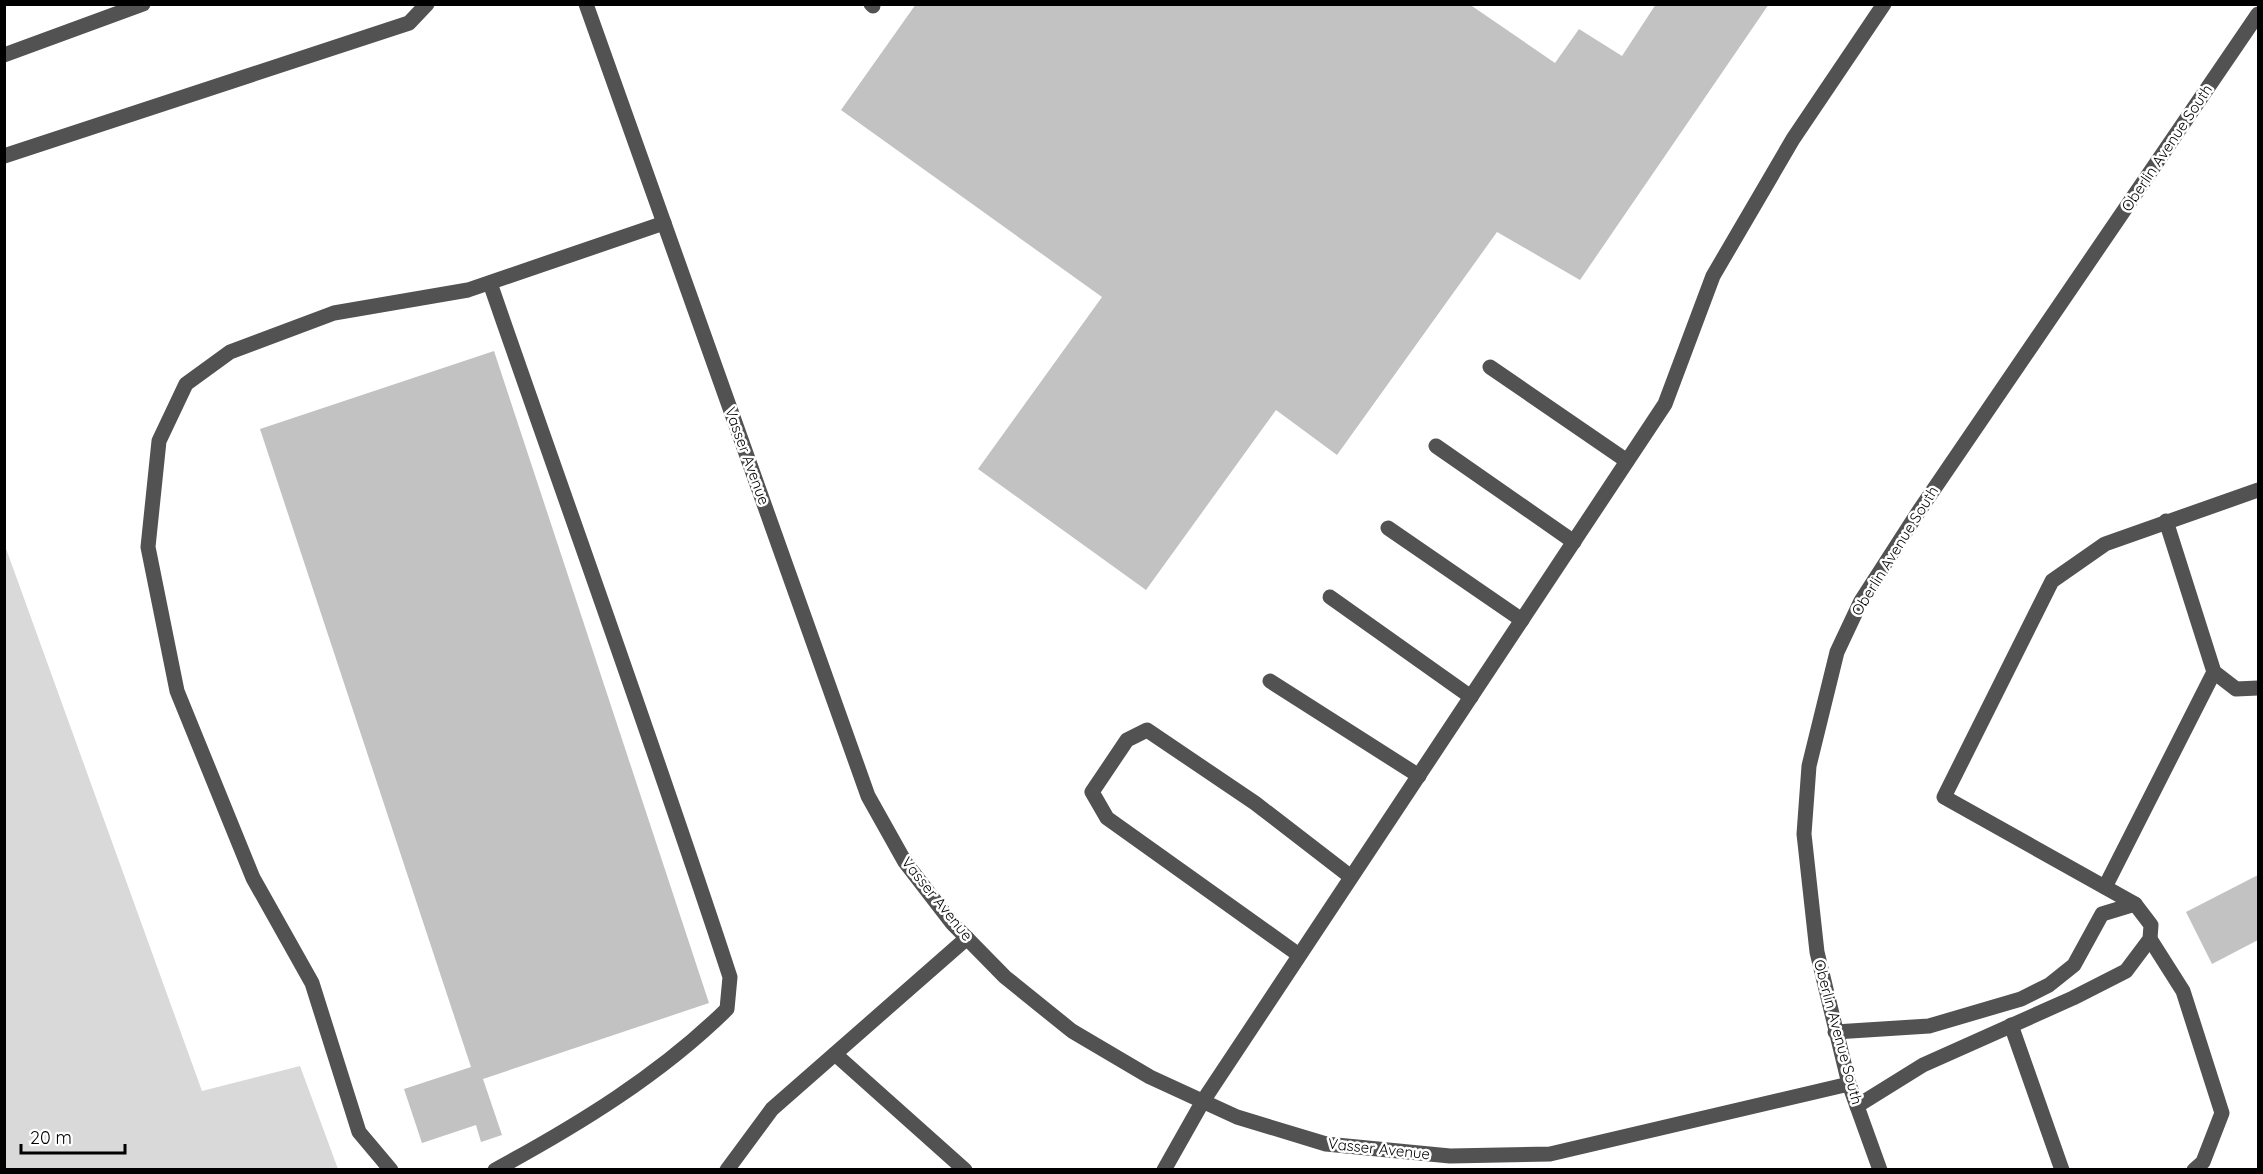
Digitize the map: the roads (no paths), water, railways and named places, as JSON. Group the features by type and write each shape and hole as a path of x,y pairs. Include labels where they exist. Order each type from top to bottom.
{"street":[{"path":"4,56 143,4"},
{"path":"4,156 409,23 427,4"},
{"name":"Vasser Avenue","path":"586,4 868,796 905,862 951,922 1005,977 1072,1031 1150,1077 1237,1117 1326,1144 1450,1156 1550,1154 1850,1084"},
{"path":"1164,1170 1203,1101 1665,404 1713,276 1792,139 1884,4"},
{"name":"Oberlin Avenue South","path":"1880,1170 1857,1106 1835,1032 1817,952 1804,834 1809,766 1837,652 1861,601 1919,511 2259,14"},
{"path":"391,1170 359,1132 312,983 252,878 177,691 148,547 159,441 186,384 230,352 334,313 468,290 663,222"},
{"path":"490,283 608,627 669,793 730,977 727,1009 690,1045 566,1131 495,1170"},
{"path":"1490,367 1627,461"},
{"path":"1436,446 1574,542"},
{"path":"1857,1106 1923,1065 2073,998 2126,971 2150,939 2151,925 2135,904 1944,797 2052,580 2106,544 2259,489"},
{"path":"2166,521 2214,672 2236,689 2259,688"},
{"path":"1388,528 1522,620"},
{"path":"1330,597 1471,697"},
{"path":"2104,887 2214,672"},
{"path":"1270,681 1419,776"},
{"path":"1299,956 1107,818 1092,792 1127,740 1147,730 1255,803 1351,877"},
{"path":"1835,1032 1929,1026 2021,999 2049,985 2074,965 2102,914 2135,904"},
{"path":"727,1170 772,1109 967,938"},
{"path":"2150,939 2183,991 2223,1113 2203,1162 2194,1170"},
{"path":"2011,1025 2062,1170"},
{"path":"835,1054 965,1170"}]}
